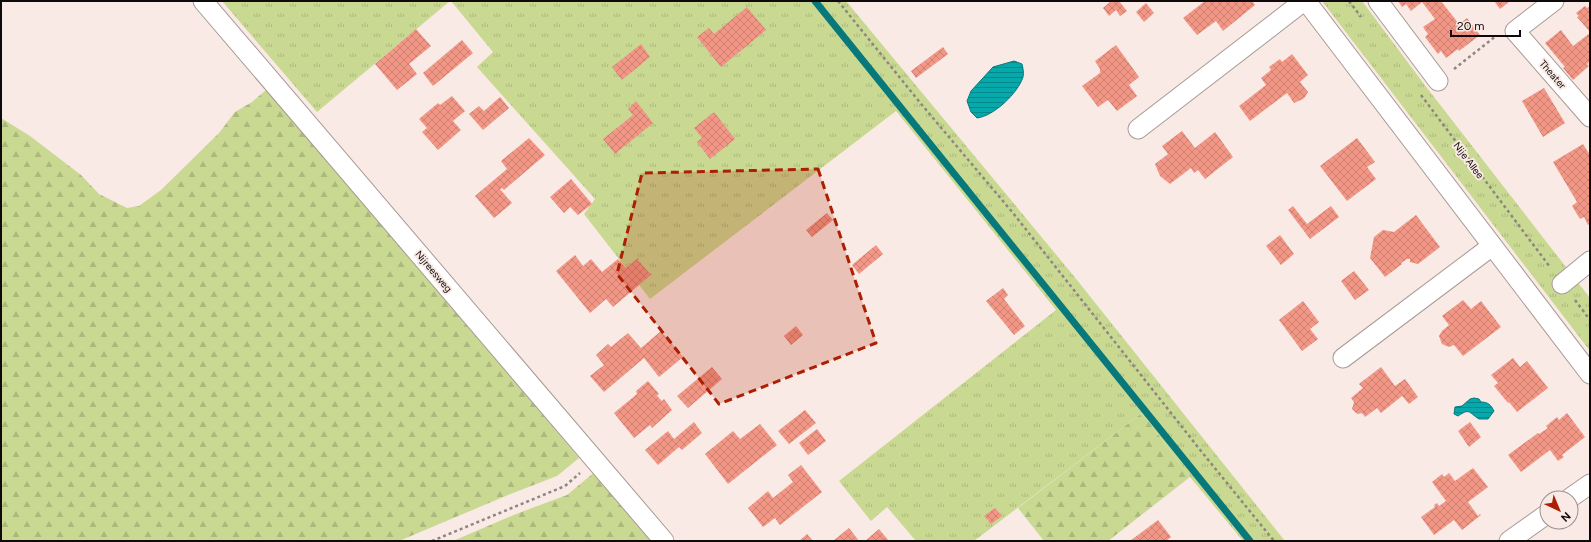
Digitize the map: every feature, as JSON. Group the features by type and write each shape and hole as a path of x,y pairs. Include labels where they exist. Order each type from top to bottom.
{"street":[{"name":"Nijreesweg","path":"203,1 664,541"},
{"path":"1138,129 1305,1 1590,374"},
{"path":"1378,1 1438,81"},
{"path":"1516,31 1554,1"},
{"name":"Theater","path":"1516,31 1590,117"},
{"path":"1343,358 1492,246"},
{"path":"1562,284 1590,261"},
{"path":"1579,492 1590,484"},
{"path":"1509,541 1539,520"}],"path":[{"path":"838,1 922,105 1013,212 1201,451 1274,541"},
{"path":"1349,1 1363,20"},
{"path":"1438,81 1498,34 1516,31"},
{"name":"Nije Allee","path":"1420,95 1590,320"},
{"path":"432,541 565,486 595,460"}],"highlighted area":[{"path":"818,169 876,343 719,404 617,274 642,173"}],"green space":[{"path":"222,1 450,1 317,112"},
{"path":"451,1 846,1 1073,275 1285,541 1243,541 1190,477 1142,413 974,541 916,541 887,507 871,521 839,481 1056,310 896,111 650,299 584,214 595,199 477,67 493,52"},
{"path":"1322,1 1362,1 1424,84 1590,298 1590,351"},
{"path":"266,90 346,178 579,458 557,476 399,541 1,541 1,118 30,136 81,175 99,194 127,208 139,206 161,190 219,133 235,112 252,102"},
{"path":"1142,413 1190,477 1108,541 1044,541 1018,508"},
{"path":"596,471 655,541 453,541 516,514 567,495"}],"water":[{"path":"1014,61 1022,64 1023,72 1023,77 1016,90 998,108 991,113 977,118 971,112 967,101 971,91 993,67"},
{"path":"1474,398 1489,404 1492,407 1494,411 1488,419 1479,419 1469,412 1465,412 1458,416 1454,414 1455,407 1462,406 1470,399"}],"building":[{"path":"1111,1 1119,1 1127,11 1120,16 1116,10 1109,16 1103,8"},
{"path":"1205,1 1252,1 1255,5 1223,31 1216,21 1197,35 1183,18"},
{"path":"1398,1 1441,1 1459,24 1467,18 1480,35 1459,51 1458,49 1446,58 1441,51 1438,54 1425,37 1428,34 1423,27 1435,19 1422,2 1411,11 1406,4 1402,7"},
{"path":"1494,1 1508,1 1509,2 1500,9"},
{"path":"1146,3 1154,13 1144,22 1136,12"},
{"path":"1585,6 1587,8 1590,6 1590,32 1577,17 1579,16 1576,13"},
{"path":"747,7 766,30 721,67 697,37 709,28 714,34"},
{"path":"416,29 431,46 409,64 417,74 397,90 375,64"},
{"path":"1561,30 1573,46 1590,33 1590,61 1587,64 1589,66 1573,80 1563,68 1565,67 1545,43"},
{"path":"462,40 473,53 433,86 423,73"},
{"path":"641,44 650,57 622,80 612,67"},
{"path":"1116,45 1139,77 1129,85 1137,96 1117,111 1108,100 1098,107 1082,86 1100,73 1100,69 1095,61"},
{"path":"943,47 948,54 916,78 911,71"},
{"path":"1292,54 1308,75 1300,82 1308,92 1305,97 1294,103 1287,93 1250,121 1239,106 1266,85 1261,78 1271,70 1269,67 1280,59 1282,62"},
{"path":"1544,88 1565,123 1543,137 1522,101"},
{"path":"452,96 465,111 453,121 461,130 438,150 422,132 427,128 419,119 438,103 440,105"},
{"path":"500,97 509,108 483,130 469,114 479,106 484,111"},
{"path":"636,101 653,123 615,154 603,139 633,115 628,109"},
{"path":"714,112 735,139 710,159 697,142 702,138 694,128"},
{"path":"1182,131 1195,148 1215,132 1233,157 1205,179 1198,170 1194,173 1191,168 1170,184 1160,176 1155,164 1168,154 1162,146"},
{"path":"529,138 545,155 504,190 502,188 500,189 512,203 494,218 475,196 507,169 501,161"},
{"path":"1357,138 1375,162 1367,167 1376,179 1347,201 1320,166"},
{"path":"1583,144 1590,155 1590,224 1588,225 1584,217 1580,219 1572,206 1577,202 1553,162"},
{"path":"571,179 592,204 578,215 570,207 564,213 550,197"},
{"path":"1293,206 1307,224 1331,206 1339,217 1310,239 1288,210"},
{"path":"827,213 833,220 812,237 806,230"},
{"path":"1416,215 1440,247 1418,264 1410,262 1410,259 1407,259 1385,277 1370,258 1374,237 1383,230 1394,232"},
{"path":"1280,235 1294,254 1281,265 1266,246"},
{"path":"876,245 883,254 859,274 852,265"},
{"path":"575,255 583,266 591,259 602,272 618,259 626,268 638,258 650,274 652,274 613,307 606,299 590,313 556,271"},
{"path":"1354,271 1369,290 1355,300 1341,281"},
{"path":"1003,288 1008,295 1004,299 1025,326 1014,335 986,301"},
{"path":"1463,300 1471,309 1481,301 1501,327 1463,356 1454,345 1449,347 1442,344 1439,336 1449,325 1442,316"},
{"path":"1303,301 1319,322 1310,329 1318,339 1302,351 1279,320"},
{"path":"796,326 803,335 791,345 784,336"},
{"path":"661,331 683,357 659,377 644,358 604,392 590,376 604,365 596,355 608,344 611,347 628,333 641,348"},
{"path":"1513,358 1520,367 1527,361 1548,388 1517,412 1494,386 1498,383 1491,375"},
{"path":"712,367 722,379 688,408 677,396"},
{"path":"1381,367 1395,386 1405,379 1418,397 1409,404 1402,396 1381,413 1377,408 1365,417 1362,413 1358,414 1352,409 1354,402 1351,398 1363,388 1359,384"},
{"path":"648,381 659,394 657,395 658,397 662,401 664,399 672,410 652,428 650,425 634,438 614,413 637,394 636,391"},
{"path":"805,410 816,423 789,444 778,431"},
{"path":"1567,413 1585,437 1562,455 1564,457 1558,461 1550,450 1521,472 1508,455 1538,433 1539,434 1548,428 1546,426 1557,417 1559,420"},
{"path":"694,422 702,433 682,450 679,447 658,465 645,450 668,431 674,439"},
{"path":"1470,422 1481,437 1469,447 1458,431"},
{"path":"760,424 777,445 728,484 705,454 733,431 740,439"},
{"path":"817,429 826,441 808,455 799,443"},
{"path":"801,465 822,492 780,525 775,518 763,527 748,508 768,491 773,498 793,482 788,475"},
{"path":"1473,468 1488,487 1468,502 1478,516 1480,514 1481,515 1462,530 1454,520 1434,535 1421,517 1435,507 1434,505 1437,503 1439,506 1446,501 1432,482 1442,474 1444,477 1449,473 1455,481"},
{"path":"995,508 1002,516 991,524 984,516"},
{"path":"1158,520 1171,537 1166,541 1130,541"},
{"path":"849,528 859,541 833,541"},
{"path":"879,529 889,541 865,541"},
{"path":"807,534 813,541 799,541"}],"waterway":[{"path":"815,1 1250,541"}]}
